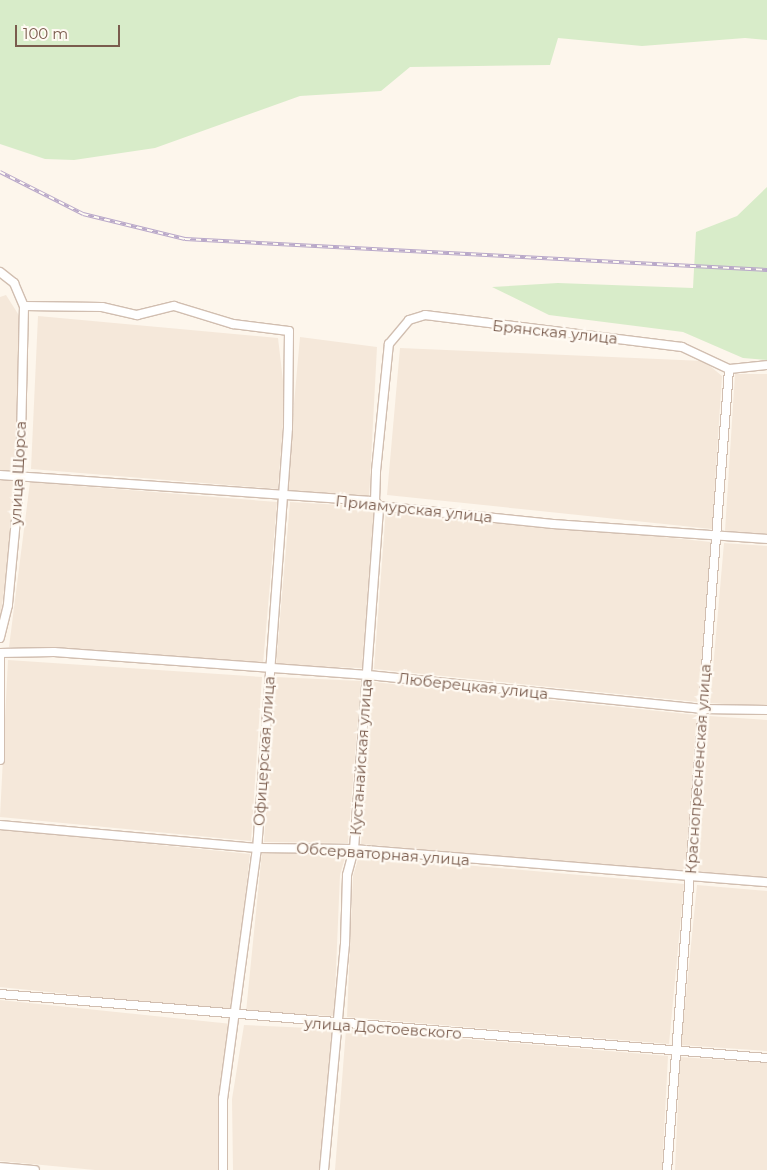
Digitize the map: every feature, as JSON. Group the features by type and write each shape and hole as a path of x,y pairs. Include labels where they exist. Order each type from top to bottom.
{"street":[{"path":"0,272 14,283 24,306"},
{"name":"Офицерская улица","path":"24,306 102,307 137,315 174,306 233,324 289,331 288,428 280,496 257,848 223,1098 223,1170"},
{"name":"улица Щорса","path":"0,638 8,606 20,477 24,306"},
{"name":"Брянская улица","path":"389,344 409,320 425,315 682,347 729,369"},
{"name":"Кустанайская улица","path":"324,1170 346,944 346,875 354,849 368,675 377,504 389,344"},
{"path":"729,369 767,365"},
{"name":"Краснопресненская улица","path":"667,1170 674,1051 690,878 729,369"},
{"name":"Приамурская улица","path":"0,475 377,504 553,524 625,527 715,539 767,540"},
{"name":"Люберецкая улица","path":"1,654 54,652 269,671 368,675 703,709 767,710"},
{"path":"0,760 1,654"},
{"name":"Обсерваторная улица","path":"0,825 257,848 354,849 690,878 767,882"},
{"name":"улица Достоевского","path":"0,994 767,1058"},
{"path":"0,1167 36,1170"}],"shaded area":[{"path":"6,295 20,317 17,472 0,470 0,297"},
{"path":"38,316 278,338 285,398 278,489 31,469"},
{"path":"300,337 377,347 369,499 286,493"},
{"path":"400,348 704,361 722,376 712,529 387,495"},
{"path":"735,374 767,374 767,534 725,531"},
{"path":"0,479 18,481 0,621"},
{"path":"30,482 277,502 263,664 9,647"},
{"path":"290,502 374,507 362,668 276,665"},
{"path":"386,508 711,542 698,702 374,669"},
{"path":"724,543 767,546 767,707 710,703"},
{"path":"8,660 262,677 251,841 0,817"},
{"path":"275,677 361,681 348,843 264,842"},
{"path":"373,682 697,715 685,872 361,844"},
{"path":"709,716 767,720 767,878 698,873"},
{"path":"0,829 250,854 233,1011 0,987"},
{"path":"262,852 346,854 340,875 334,1016 246,1012"},
{"path":"359,856 684,884 669,1044 347,1017 353,876"},
{"path":"697,885 767,891 767,1051 681,1045"},
{"path":"0,1000 232,1024 220,1170 95,1170 0,1161"},
{"path":"244,1025 333,1029 323,1170 233,1170 232,1099"},
{"path":"346,1029 668,1056 662,1170 335,1170"},
{"path":"680,1057 767,1063 767,1170 675,1170"}],"green space":[{"path":"0,0 767,0 767,40 745,38 642,46 558,38 550,65 410,67 381,91 300,96 155,148 74,160 45,159 0,144"},
{"path":"767,187 767,360 743,358 683,332 549,315 492,287 558,283 693,288 696,232 737,216"}],"railway":[{"path":"0,172 83,214 185,239 767,270"}]}
